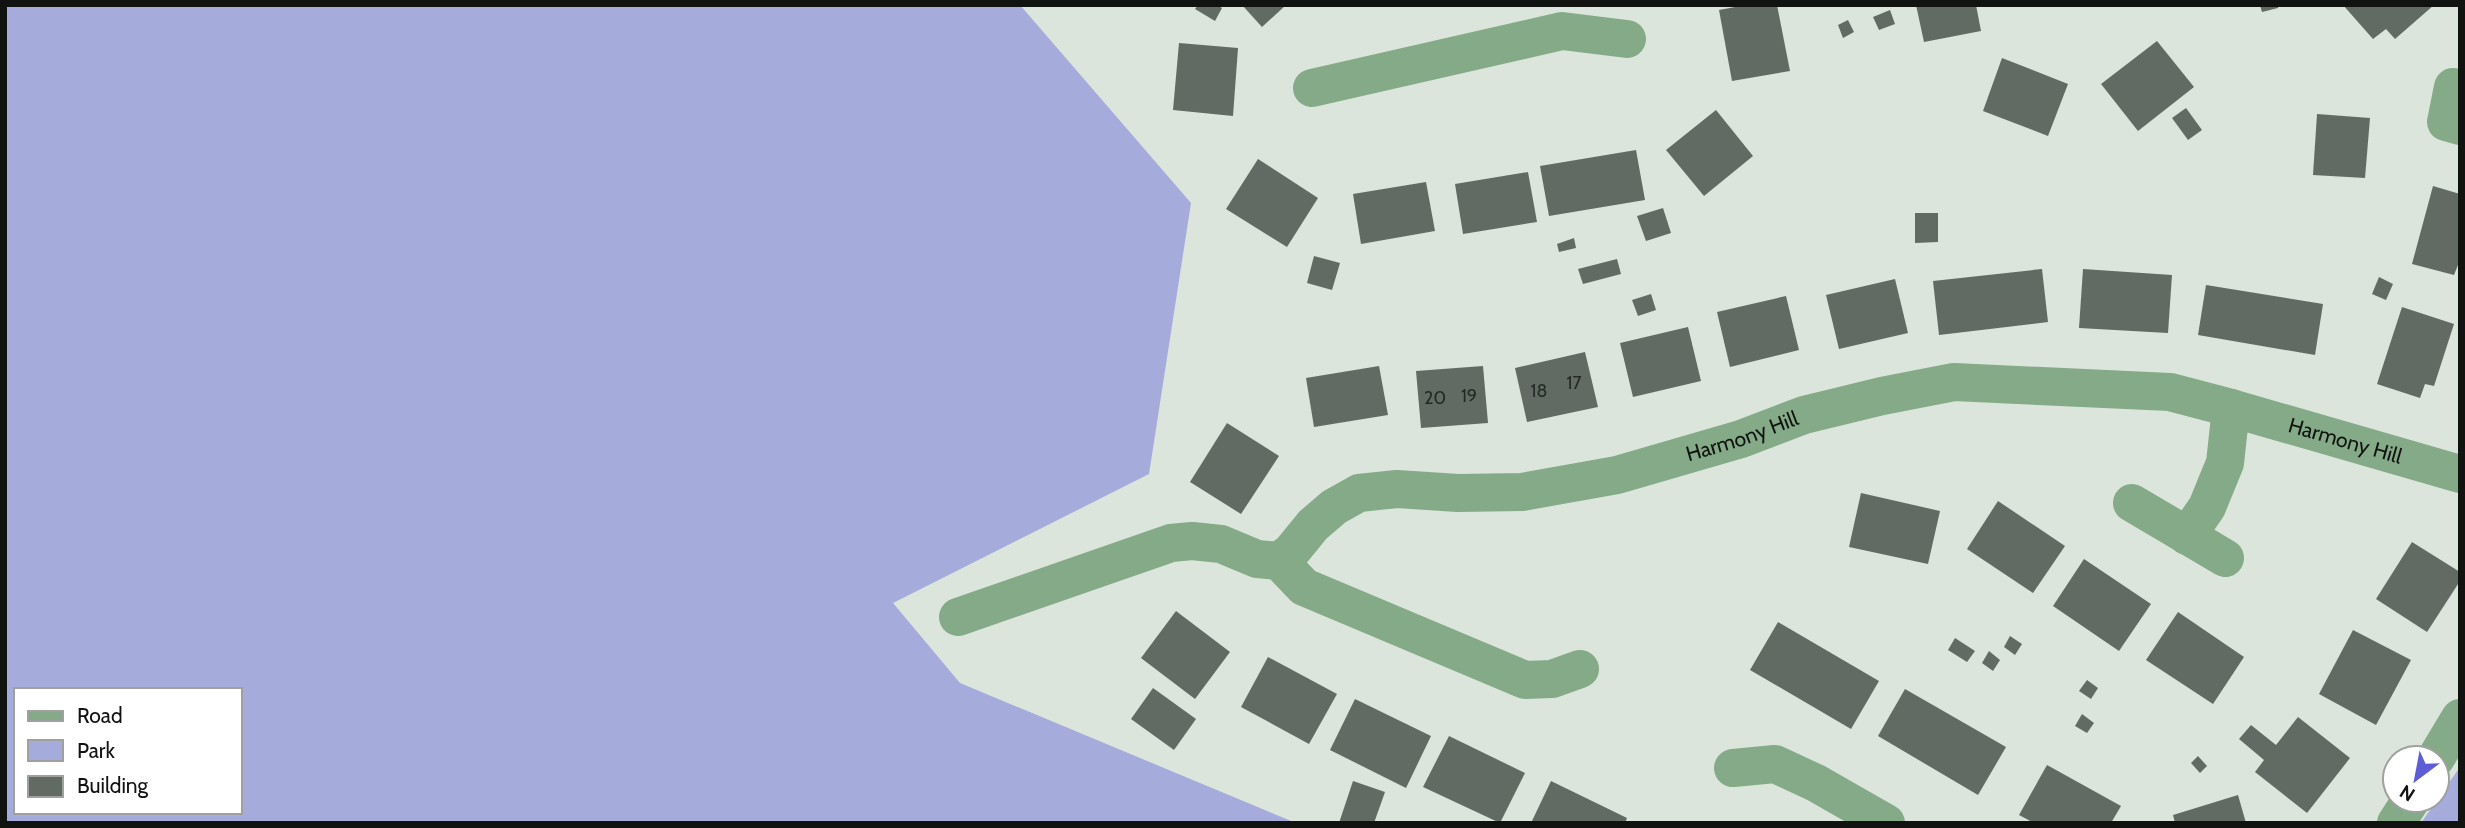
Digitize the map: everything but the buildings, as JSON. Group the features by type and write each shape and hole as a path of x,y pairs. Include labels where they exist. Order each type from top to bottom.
{"street":[{"path":"1312,88 1564,18 1627,38"},
{"path":"2453,87 2446,122 2460,126"},
{"name":"Harmony Hill","path":"1279,561 1292,552 1313,525 1334,507 1359,493 1397,489 1458,493 1522,492 1617,475 1741,439 1804,415 1954,382 2170,392 2460,474"},
{"path":"2187,536 2207,507 2225,463 2231,408"},
{"path":"2132,503 2225,558"},
{"path":"957,617 1171,543 1192,541 1221,544 1257,559 1279,561 1304,587 1525,680 1552,679 1580,669"},
{"path":"2444,744 2460,718"},
{"path":"1733,768 1775,764 1816,782 1886,823"}],"green space":[{"path":"5,5 1020,5 1191,203 1149,474 893,603 960,683 1296,823 5,823"},
{"path":"2460,767 2460,823 2421,823 2427,814 2451,814 2451,780"}]}
